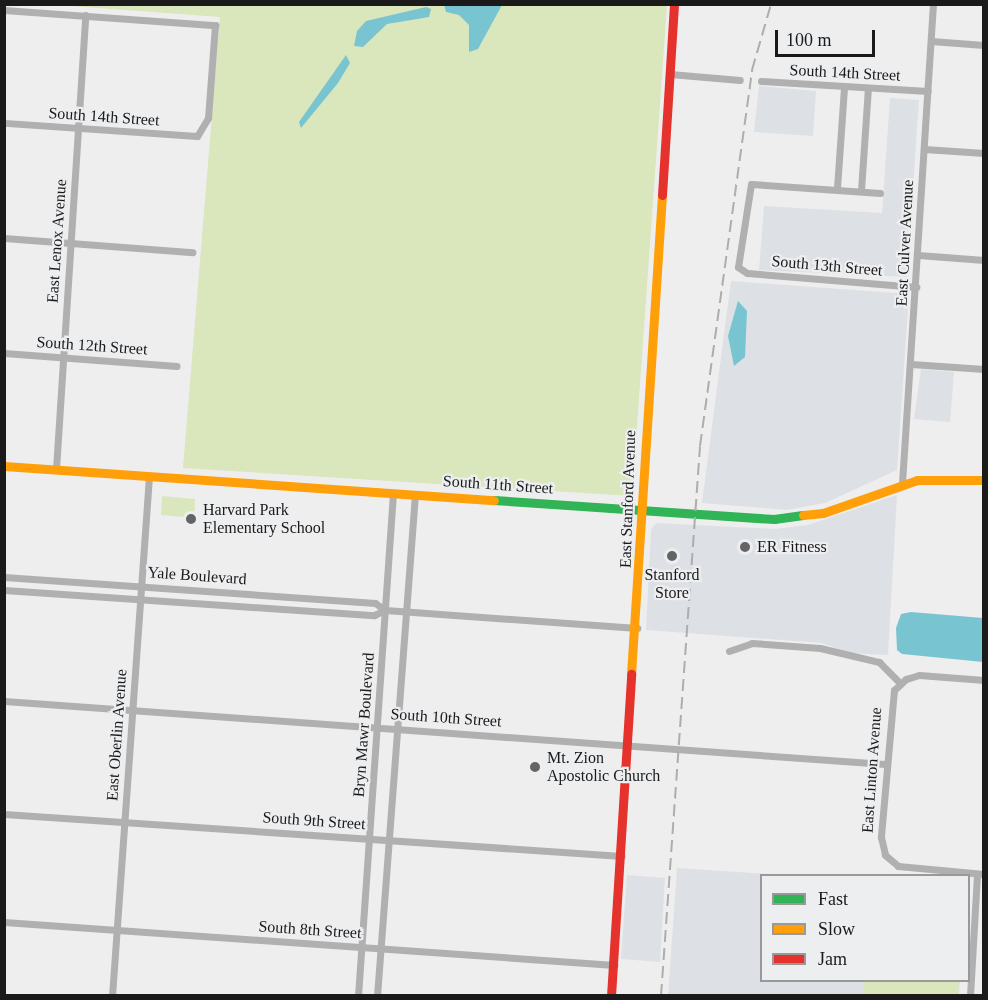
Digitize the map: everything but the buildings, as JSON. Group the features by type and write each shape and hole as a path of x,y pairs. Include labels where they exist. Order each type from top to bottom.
{"main road":[{"name":"East Stanford Avenue","path":"611,996 637,628 674,4"},
{"name":"South 11th Street","path":"4,466 791,519 823,513 903,483 938,477 984,480"}],"street":[{"name":"East Culver Avenue","path":"903,483 933,4"},
{"path":"4,10 85,15"},
{"name":"South 14th Street","path":"4,123 201,134 208,118 215,25 85,15"},
{"name":"East Lenox Avenue","path":"56,469 85,15"},
{"path":"931,40 984,45"},
{"path":"670,74 740,80"},
{"name":"South 14th Street","path":"761,81 928,91"},
{"path":"844,87 837,188 880,193"},
{"path":"861,190 868,88"},
{"path":"924,149 984,153"},
{"name":"South 13th Street","path":"837,188 751,184 738,267 747,273 916,287"},
{"path":"4,238 192,252"},
{"path":"918,255 984,260"},
{"name":"South 12th Street","path":"4,354 177,366"},
{"path":"911,364 984,369"},
{"name":"East Oberlin Avenue","path":"112,996 148,476"},
{"name":"Bryn Mawr Boulevard","path":"358,996 393,493"},
{"name":"Bryn Mawr Boulevard","path":"377,996 415,494"},
{"name":"Yale Boulevard","path":"4,577 375,603 385,610 637,628"},
{"name":"Yale Boulevard","path":"4,590 374,615 385,610"},
{"path":"729,651 752,643 820,648 879,662 900,683 919,675 984,680"},
{"name":"East Linton Avenue","path":"900,683 891,696 885,764 881,837 890,860 908,869 980,874"},
{"name":"South 10th Street","path":"4,701 885,764"},
{"name":"South 9th Street","path":"4,814 622,856"},
{"path":"970,996 980,874"},
{"name":"South 8th Street","path":"4,922 614,965"}],"shaded area":[{"path":"759,86 816,91 813,136 754,132"},
{"path":"890,98 919,100 907,277 759,270 764,206 882,213"},
{"path":"731,281 909,294 897,470 825,503 787,510 702,503"},
{"path":"921,369 954,372 950,422 914,419"},
{"path":"897,495 888,655 850,653 822,643 646,630 651,530 656,523 775,529 808,525"},
{"path":"677,868 769,874 760,874 760,982 960,982 959,995 668,996"},
{"path":"627,875 665,878 660,962 621,959"}],"green space":[{"path":"58,5 667,5 632,496 183,468 220,17"},
{"path":"162,496 195,499 194,518 161,515"},
{"path":"864,982 959,982 958,995 863,995"}],"water":[{"path":"444,4 502,5 478,49 469,52 469,25 459,15 446,12"},
{"path":"426,7 431,9 429,17 387,24 363,47 354,46 357,31 366,21"},
{"path":"346,55 350,63 338,83 301,128 299,122"},
{"path":"738,301 747,311 745,357 734,366 728,336"},
{"path":"911,612 983,618 983,662 902,654 897,650 896,628 901,614"}],"railway":[{"path":"661,996 700,446 752,70 771,4"}],"traffic: fast":[{"path":"494,500 774,519 803,515"}],"traffic: slow":[{"path":"631,674 662,195"},
{"path":"4,466 494,500"},
{"path":"803,515 823,513 917,480 984,480"}],"traffic: jam":[{"path":"662,195 674,4"},
{"path":"611,996 631,674"}],"place":[{"name":"Harvard Park Elementary School","path":"191,519"},
{"name":"ER Fitness","path":"745,547"},
{"name":"Stanford Store","path":"672,556"},
{"name":"Mt. Zion Apostolic Church","path":"535,767"}]}
